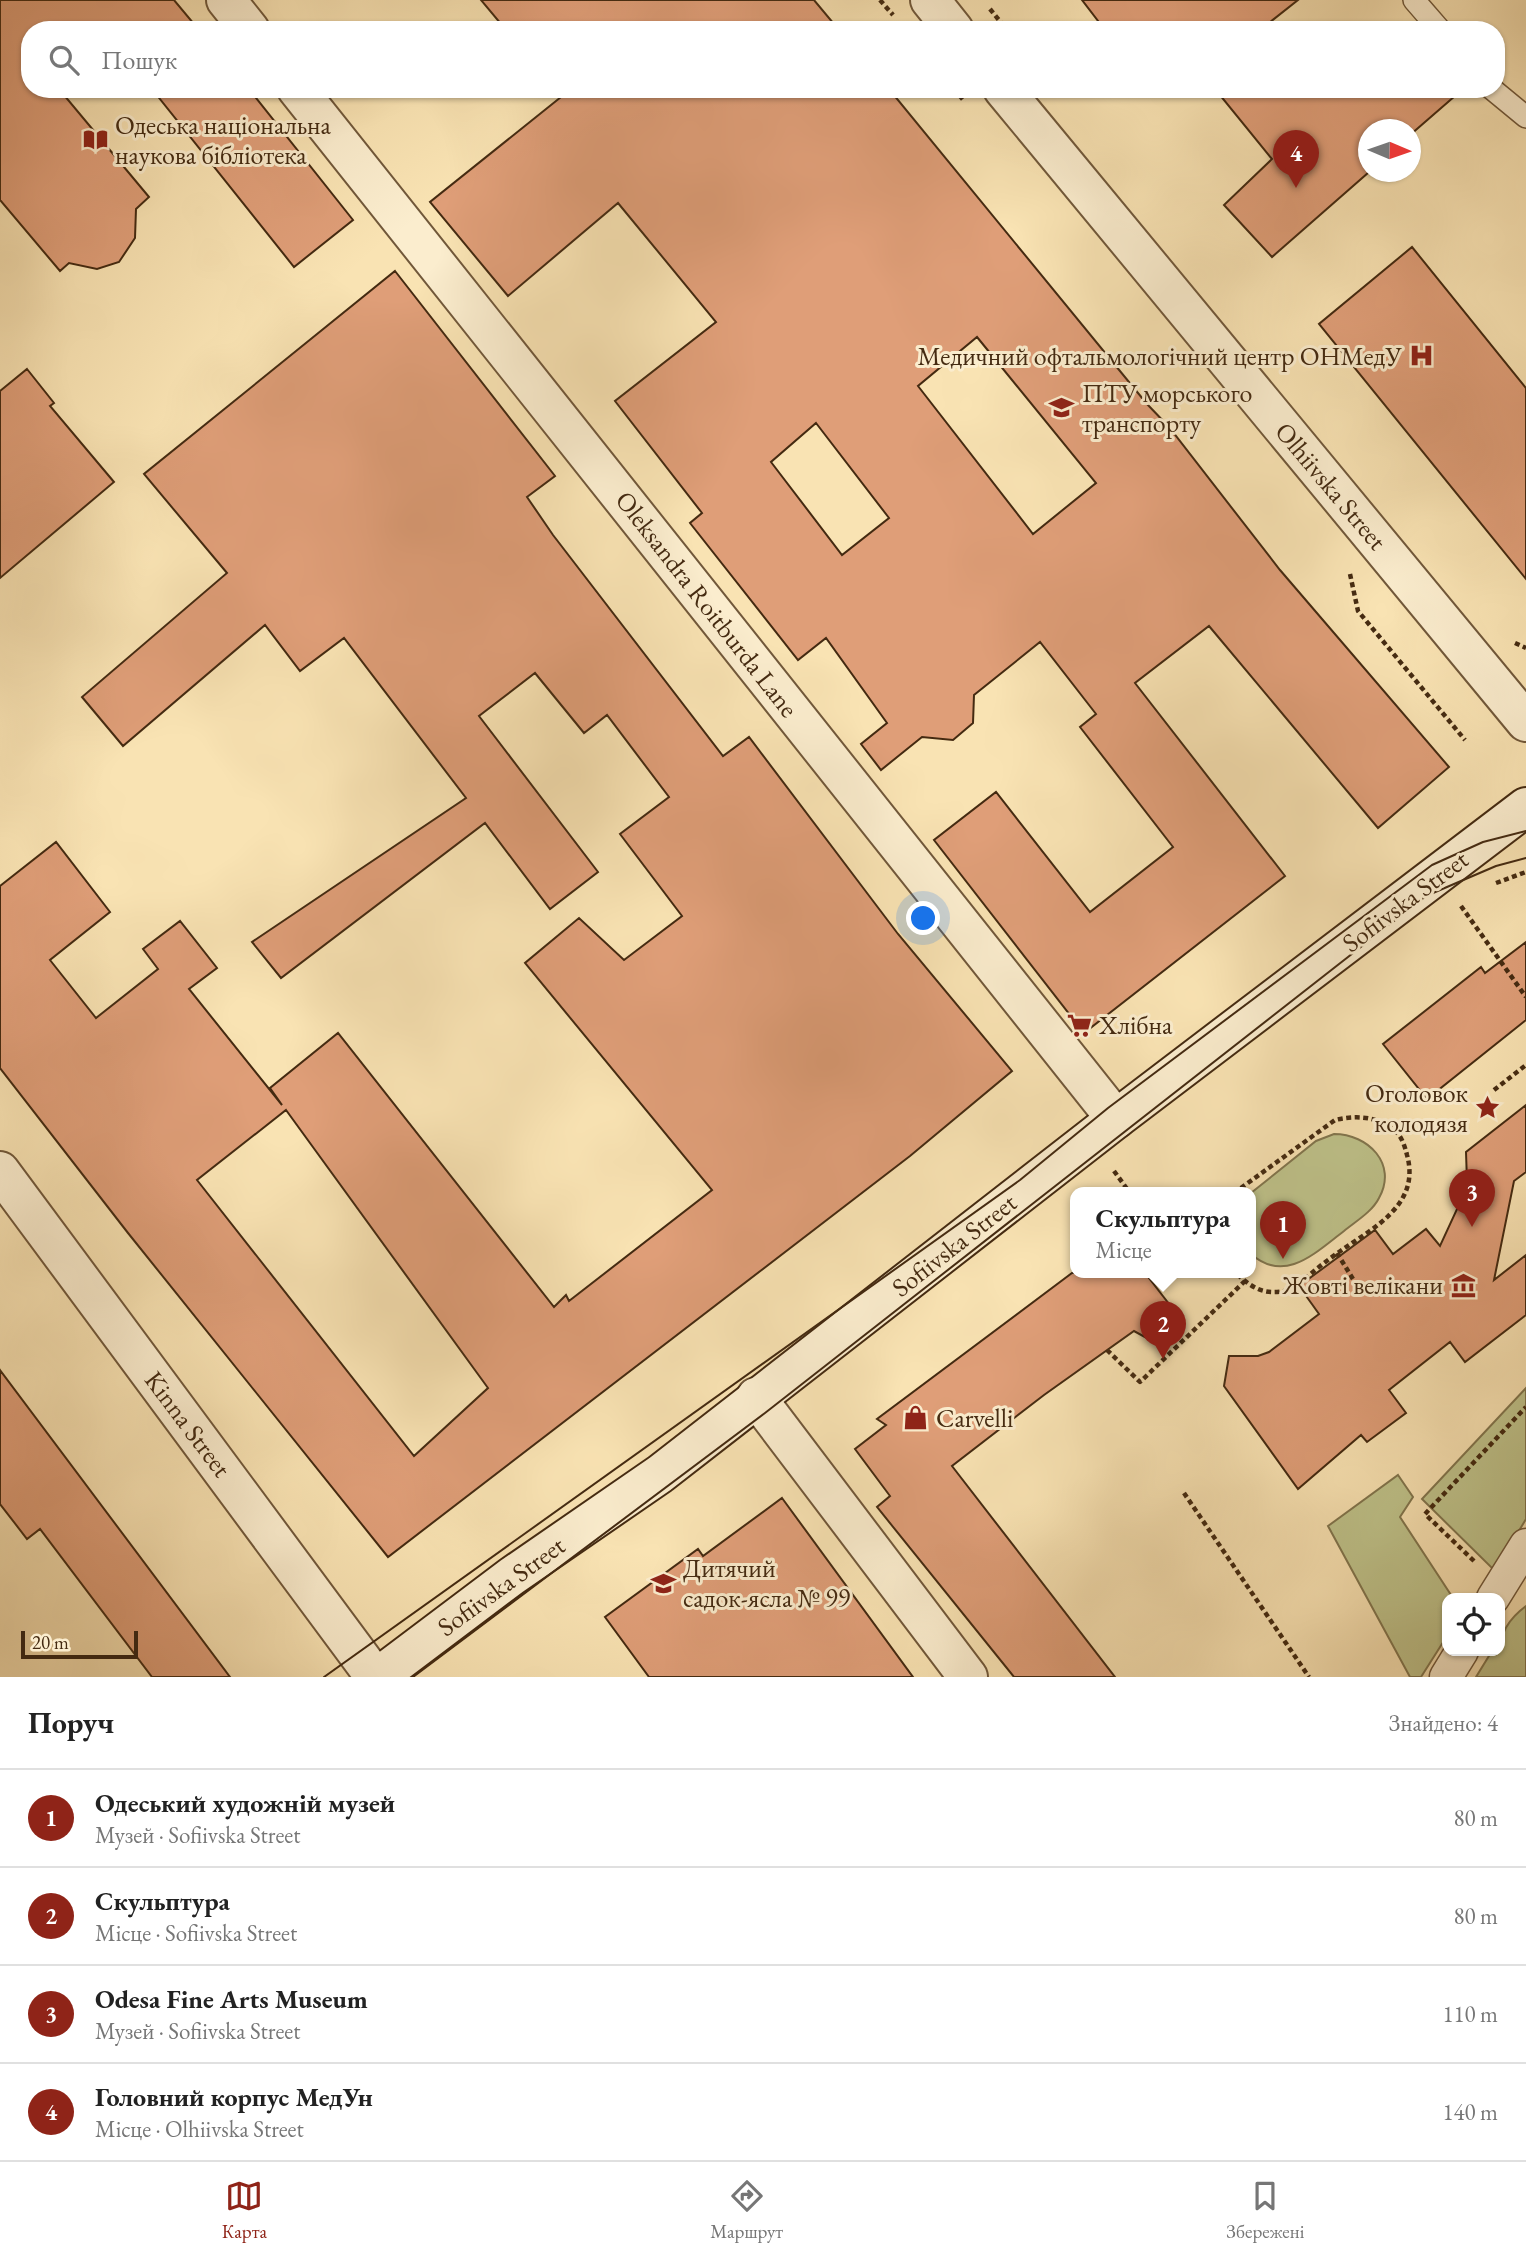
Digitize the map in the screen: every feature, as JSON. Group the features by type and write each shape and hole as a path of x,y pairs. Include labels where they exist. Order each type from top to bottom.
{"street":[{"path":"226,0 243,21"},
{"path":"930,0 947,21"},
{"name":"Oleksandra Roitburda Lane","path":"304,98 1116,1119"},
{"name":"Olhiivska Street","path":"1010,98 1526,722"},
{"name":"Sofiivska Street","path":"377,1677 512,1576 660,1474 1116,1119 1526,807"},
{"name":"Kinna Street","path":"0,1171 377,1677"},
{"path":"756,1397 968,1677"},
{"path":"1496,1592 1526,1545"},
{"path":"1446,1677 1459,1656"}],"lane":[{"path":"1414,0 1432,21"},
{"path":"1503,98 1526,117"}],"path":[{"path":"982,0 1000,21"},
{"path":"1455,897 1526,997"},
{"path":"1494,1090 1526,1065"},
{"path":"1242,1187 1335,1120 1352,1116 1384,1123 1398,1133 1405,1146 1409,1179 1406,1194 1385,1220 1337,1253 1293,1289 1263,1293 1242,1278"},
{"path":"1337,1253 1356,1284"},
{"path":"1107,1350 1140,1382 1245,1281"},
{"path":"1496,1592 1425,1514 1526,1407"},
{"path":"1184,1493 1309,1677"}],"green space":[{"path":"1334,1134 1346,1135 1368,1145 1382,1163 1385,1174 1379,1198 1363,1216 1311,1256 1288,1266 1264,1263 1256,1257 1256,1189 1316,1141"},
{"path":"1526,1388 1526,1519 1495,1571 1422,1499"},
{"path":"1398,1475 1413,1497 1400,1517 1450,1593 1442,1593 1442,1644 1421,1677 1410,1677 1328,1526"},
{"path":"1526,1606 1526,1677 1476,1677 1489,1656 1505,1656 1505,1630"}],"building":[{"path":"0,0 174,0 192,21 21,21 21,98 66,98 149,197 136,209 135,238 119,262 97,269 69,263 60,271 0,200"},
{"path":"481,0 814,0 832,21 498,21"},
{"path":"1082,0 1298,0 1271,21 1098,21"},
{"path":"159,98 256,98 353,220 294,267"},
{"path":"560,98 896,98 1147,404 1169,427 1280,570 1449,767 1378,828 1209,626 1135,683 1285,876 1084,1033 934,840 996,792 1090,912 1173,847 1080,727 1096,714 1040,642 974,695 973,723 953,740 922,737 881,770 861,744 887,723 826,638 798,660 690,523 702,513 615,401 716,322 618,203 508,296 430,202","holes":["977,337 1096,483 1033,534 918,386","816,423 889,518 842,555 771,462"]},
{"path":"1222,98 1453,98 1421,125 1421,119 1358,119 1358,182 1272,257 1224,205 1272,159"},
{"name":"Медичний офтальмологічний центр ОНМедУ","path":"1412,247 1526,388 1526,579 1319,324"},
{"path":"395,271 555,476 527,497 553,535 723,756 749,737 898,934 1012,1071 910,1156 388,1557 128,1233 0,1068 0,886 56,842 110,912 50,960 96,1018 158,969 143,949 180,921 217,968 189,989 282,1105 270,1088 338,1033 554,1307 566,1295 569,1301 712,1190 525,963 579,918 624,960 682,916 620,834 669,797 607,715 584,733 535,673 479,716 598,872 550,909 485,823 281,978 252,942 466,798 344,638 300,671 265,625 123,746 82,697 227,573 144,474","holes":["286,1110 488,1388 414,1456 197,1180"]},
{"path":"27,369 54,403 50,406 114,482 0,578 0,391"},
{"path":"1526,942 1526,1020 1427,1099 1383,1044 1481,967 1485,973"},
{"path":"1526,1105 1526,1172 1514,1181 1494,1280 1526,1255 1526,1315 1465,1362 1450,1342 1389,1390 1406,1413 1367,1442 1361,1435 1298,1489 1224,1386 1229,1356 1258,1356 1269,1352 1319,1314 1299,1286 1375,1230 1393,1254 1426,1229 1440,1246 1464,1194 1467,1182 1466,1152"},
{"path":"1070,1274 1070,1278 1149,1278 1183,1322 1154,1342 1134,1331 1044,1395 952,1466 1115,1677 1014,1677 877,1507 890,1496 855,1449 886,1425 877,1419"},
{"path":"0,1370 230,1677 152,1677 40,1529 27,1539 0,1504"},
{"path":"782,1498 913,1677 649,1677 605,1617 698,1549 703,1556"}],"tram line":[{"path":"324,1677 1020,1180 1108,1108 1432,865 1483,842 1526,831"},
{"path":"413,1677 765,1413 1426,896 1496,866 1526,858"}],"place":[{"name":"Одеська національна наукова бібліотека","path":"95,140"},
{"name":"Головний корпус МедУн","path":"1296,188"},
{"name":"Медичний офтальмологічний центр ОНМедУ","path":"1422,356"},
{"name":"ПТУ морського транспорту","path":"1062,408"},
{"name":"Хлібна","path":"1079,1025"},
{"name":"Оголовок колодязя","path":"1488,1108"},
{"name":"Odesa Fine Arts Museum","path":"1472,1227"},
{"name":"Одеський художній музей","path":"1283,1259"},
{"name":"Жовті велікани","path":"1463,1285"},
{"name":"Скульптура","path":"1163,1359"},
{"name":"Carvelli","path":"916,1418"},
{"name":"Дитячий садок-ясла № 99","path":"663,1583"}]}
